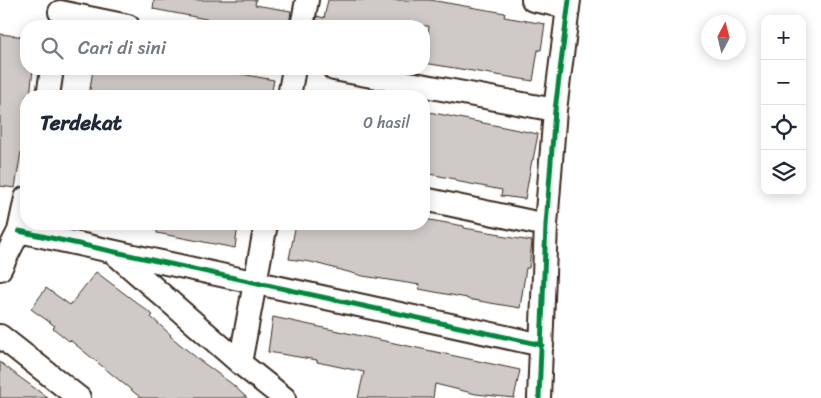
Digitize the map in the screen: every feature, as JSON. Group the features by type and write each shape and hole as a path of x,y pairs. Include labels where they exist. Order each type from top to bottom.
{"street":[{"path":"303,20 307,0"},
{"path":"533,0 568,4 555,110 546,225 539,398"},
{"path":"60,13 97,20"},
{"path":"49,90 51,75"},
{"path":"290,90 293,75"},
{"path":"366,75 555,110"},
{"path":"430,200 546,225"},
{"path":"0,270 20,226"},
{"path":"240,363 265,230"},
{"path":"19,231 542,345"},
{"path":"113,252 240,363 284,398"},
{"path":"0,336 79,398"}],"building":[{"path":"154,0 256,0 255,5 291,11 290,20 211,20 153,9"},
{"path":"328,0 430,0 505,13 504,17 545,24 533,81 430,64 430,20 316,20 317,16 324,18"},
{"path":"0,34 20,36 20,75 32,75 31,90 20,90 20,158 15,188 0,186"},
{"path":"92,75 247,75 274,80 272,90 90,90"},
{"path":"430,112 538,134 525,199 501,196 502,190 455,181 455,179 430,174"},
{"path":"430,220 501,234 500,236 532,241 529,268 526,268 520,308 419,289 420,285 363,276 311,262 289,259 295,230 430,230"},
{"path":"157,230 237,230 235,248 157,233"},
{"path":"96,272 153,315 151,317 170,336 247,398 141,398 53,328 55,326 31,309 46,288 70,305"},
{"path":"273,317 520,370 514,398 476,394 435,384 433,398 358,398 364,372 317,362 317,360 268,352"},
{"path":"0,362 18,376 48,398 0,398"}],"cycle path":[{"path":"539,398 546,225 555,110 569,0"},
{"path":"19,231 542,345"}]}
